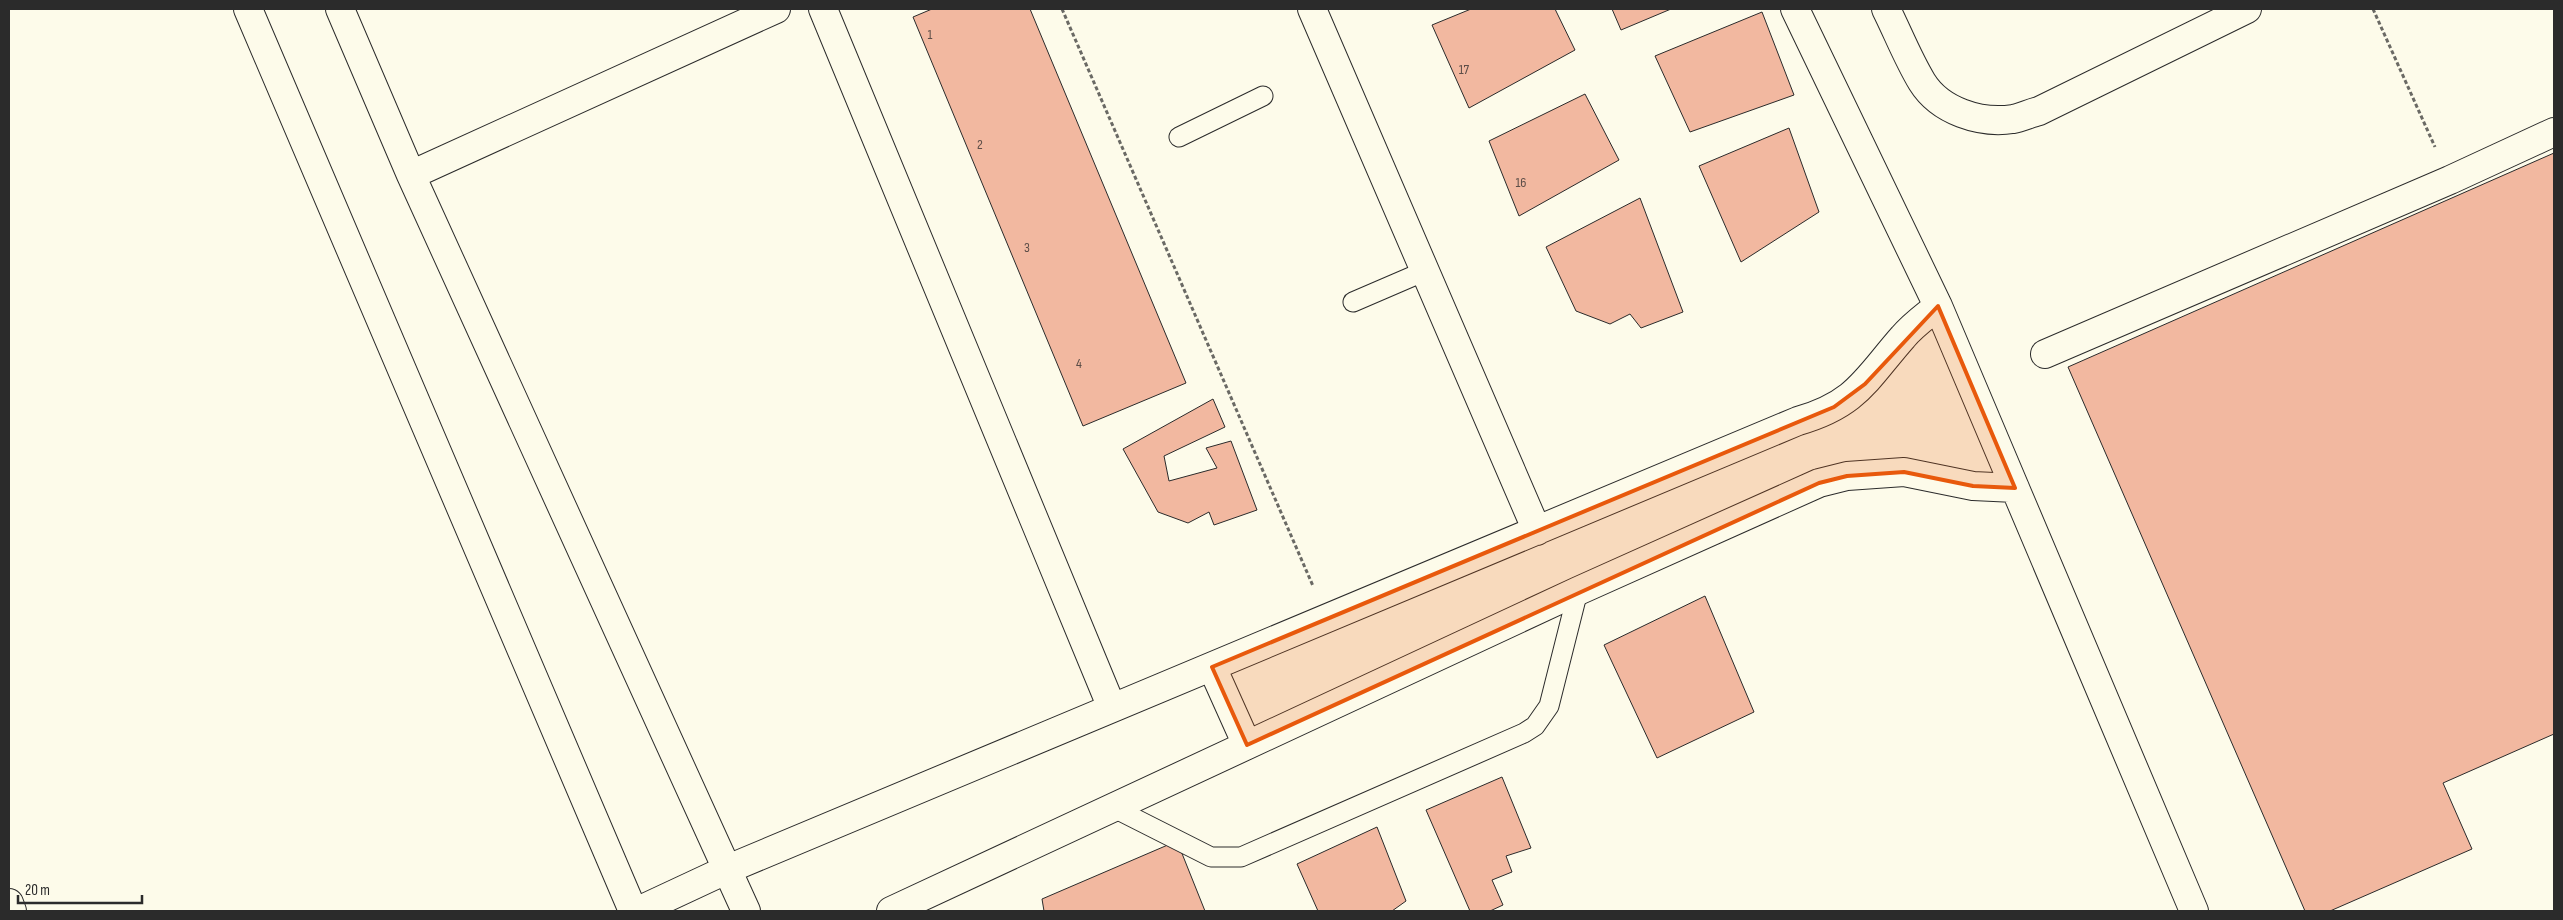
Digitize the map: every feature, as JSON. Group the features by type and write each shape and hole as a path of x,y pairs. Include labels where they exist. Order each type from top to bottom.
{"street":[{"path":"248,9 633,911"},
{"path":"340,9 412,175 746,911"},
{"path":"412,175 776,9"},
{"path":"823,9 1112,708"},
{"path":"1312,9 1537,531"},
{"path":"1795,9 1938,306 2194,911"},
{"path":"1886,9 1923,83 1941,102 1963,115 1988,120 2014,119 2038,111 2247,9"},
{"path":"2045,354 2450,180 2554,132"},
{"path":"638,911 728,869 1834,407 1865,384 1905,335 1938,306"},
{"path":"891,911 1578,591 1819,483 1847,476 1904,472 1973,486 2015,488"},
{"path":"1212,667 1247,746"},
{"path":"9,903 12,911"}],"lane":[{"path":"1179,137 1263,96"},
{"path":"1353,302 1425,271"},
{"path":"1114,808 1211,857 1241,857 1524,733 1535,726 1549,706 1578,591"}],"path":[{"path":"1062,9 1328,618"},
{"path":"2373,9 2450,180"}],"highlighted area":[{"path":"1938,306 2015,488 1973,486 1904,472 1847,476 1819,483 1247,745 1212,667 1834,407 1865,384"}],"building":[{"path":"932,9 1030,9 1186,383 1083,426 913,17"},
{"path":"1471,9 1555,9 1575,50 1469,108 1432,25"},
{"path":"1612,9 1671,9 1621,30"},
{"path":"1762,12 1794,95 1690,132 1655,56"},
{"path":"1585,94 1619,160 1519,216 1489,141"},
{"path":"1789,128 1819,212 1741,262 1699,166"},
{"path":"2554,153 2554,734 2443,783 2472,849 2330,911 2305,911 2068,367"},
{"path":"1640,198 1683,312 1641,328 1630,314 1610,324 1576,311 1546,247"},
{"path":"1213,399 1225,427 1164,456 1169,481 1217,468 1206,448 1231,441 1257,510 1214,525 1209,512 1188,523 1158,512 1123,449"},
{"path":"1705,596 1754,712 1657,758 1604,645"},
{"path":"1502,777 1531,848 1506,856 1512,872 1492,880 1503,905 1490,911 1470,911 1426,810"},
{"path":"1377,827 1406,901 1392,911 1318,911 1297,864"},
{"path":"1177,841 1205,911 1044,911 1042,899"}]}
